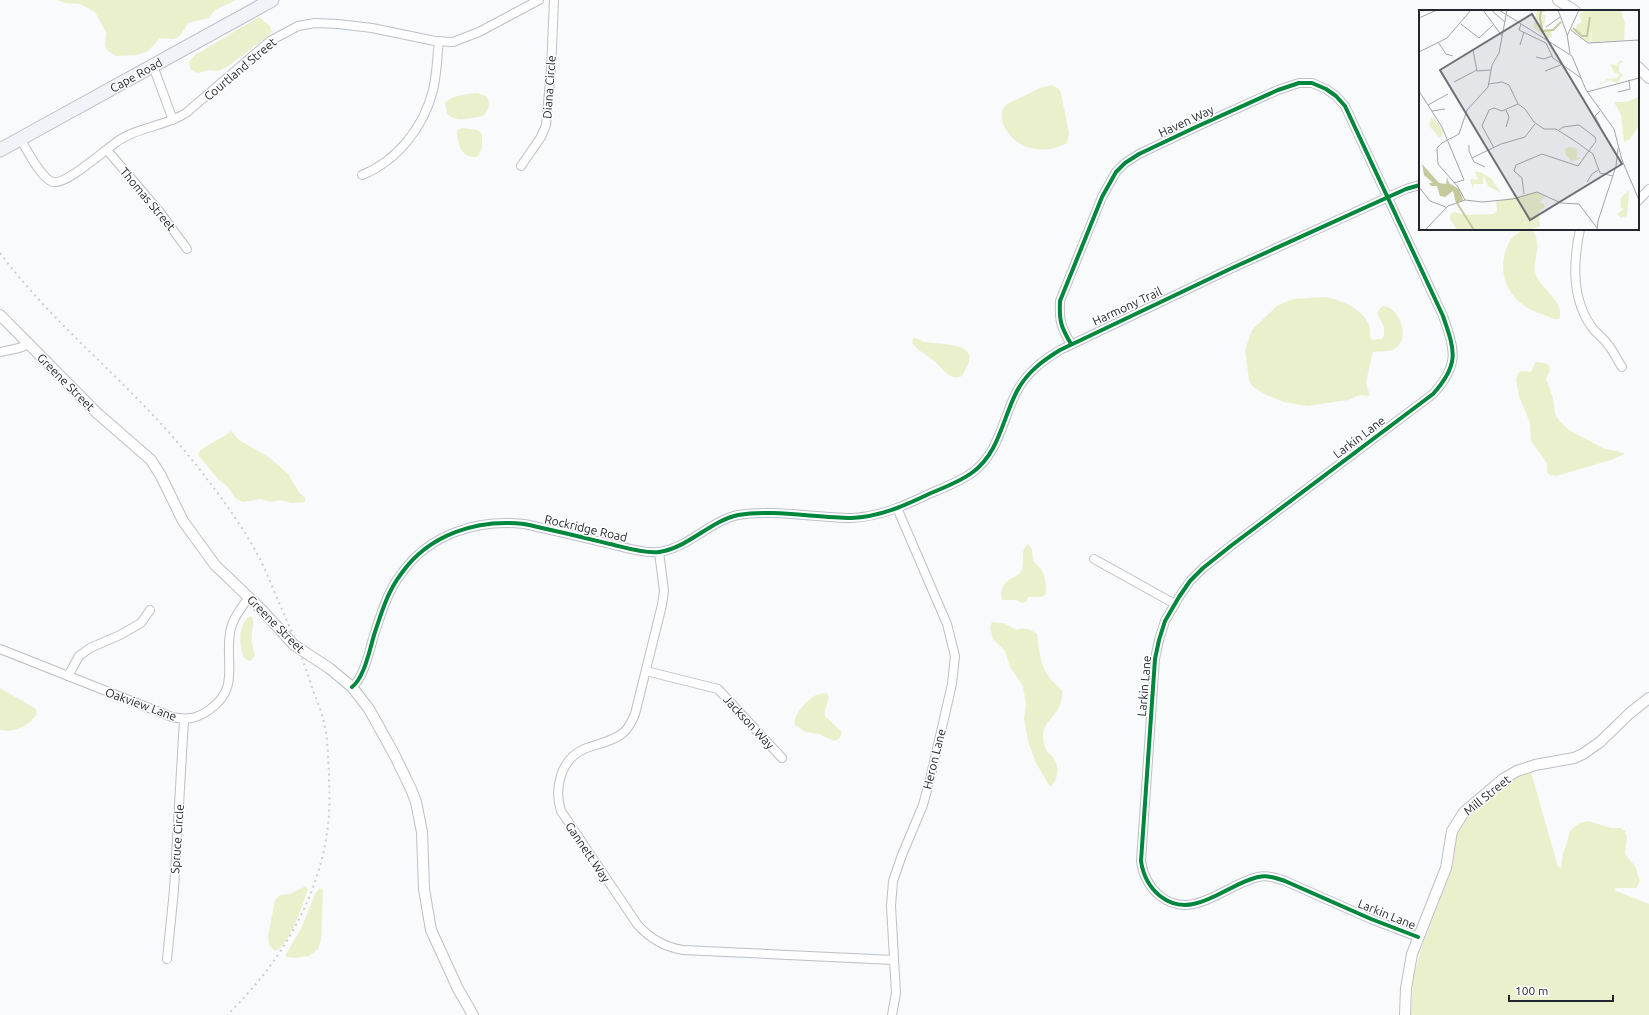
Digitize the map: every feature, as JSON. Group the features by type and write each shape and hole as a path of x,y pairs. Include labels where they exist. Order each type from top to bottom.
{"main road":[{"name":"Cape Road","path":"0,150 272,0"}],"street":[{"name":"Courtland Street","path":"20,139 43,175 53,182 63,180 95,160 127,136 173,120 189,111 270,41 298,26 315,23 351,26 453,42 473,35 539,0"},
{"name":"Diana Circle","path":"521,166 541,137 546,125 551,70 554,0"},
{"path":"1558,0 1573,10"},
{"path":"362,175 379,167 391,157 409,139 420,122 429,103 434,87 439,41"},
{"path":"153,66 173,120"},
{"path":"1639,68 1649,78"},
{"name":"Haven Way","path":"1071,344 1063,331 1059,317 1060,301 1109,184 1116,172 1125,162 1196,127 1278,90 1299,84 1312,83 1326,89 1336,96 1345,106 1386,198"},
{"name":"Thomas Street","path":"107,150 159,211 187,249"},
{"name":"Harmony Trail","path":"897,508 956,482 983,464 998,440 1016,392 1027,376 1040,362 1071,344 1230,269 1406,189 1419,185"},
{"path":"1639,200 1649,189"},
{"name":"Larkin Lane","path":"1386,198 1443,316 1452,341 1454,354 1448,377 1433,394 1203,568 1190,582 1175,604 1165,621 1155,659 1141,861 1142,871 1150,885 1156,892 1169,901 1189,905 1208,900 1248,880 1270,876 1285,881 1371,919 1418,937"},
{"path":"1580,230 1576,255 1575,276 1577,293 1584,314 1594,330 1608,344 1622,367"},
{"name":"Greene Street","path":"0,314 7,323 97,413 137,446 151,460 161,476 180,516 203,551 215,565 249,597 294,645 329,668 352,687 376,721 411,789 421,821 424,889 431,930 439,951 473,1015"},
{"path":"0,352 29,344"},
{"name":"Rockridge Road","path":"352,687 361,676 386,600 401,573 424,550 445,536 460,530 487,523 506,522 524,524 632,549 659,552 677,546 736,516 762,514 851,518 881,514 897,508"},
{"name":"Heron Lane","path":"892,1015 896,993 891,906 893,881 923,805 952,684 955,656 947,624 897,508"},
{"name":"Gannett Way","path":"659,552 664,591 662,605 635,714 629,727 624,732 615,738 582,750 565,766 557,792 561,811 566,820 644,932 659,943 671,948 683,950 893,960"},
{"path":"1094,559 1175,604"},
{"name":"Oakview Lane","path":"0,649 172,717 184,720 195,718 214,707 227,690 230,669 230,630 236,615 249,597"},
{"path":"68,676 80,656 90,648 120,635 141,623 150,610"},
{"name":"Jackson Way","path":"646,671 718,689 782,758"},
{"name":"Mill Street","path":"1405,1015 1407,977 1412,954 1446,868 1452,831 1464,812 1503,779 1517,771 1535,765 1574,758 1583,754 1600,742 1630,712 1649,698"},
{"name":"Spruce Circle","path":"167,959 174,890 184,720"}],"green space":[{"path":"57,0 236,0 215,10 209,18 188,23 180,36 175,39 160,38 148,51 137,55 116,56 108,51 105,46 106,32 95,12 80,4 65,3"},
{"path":"259,17 270,26 272,31 269,35 227,67 218,71 210,70 197,73 191,70 189,62 195,55"},
{"path":"1052,85 1059,89 1061,93 1069,133 1067,143 1056,148 1037,149 1030,148 1019,143 1010,136 1004,125 1002,119 1003,109 1007,104 1040,88"},
{"path":"477,93 486,96 489,104 487,111 483,116 469,119 459,119 451,117 447,114 445,103 448,100 460,95"},
{"path":"462,128 478,130 482,134 482,147 479,155 476,157 466,155 460,147 457,130"},
{"path":"1523,230 1533,231 1537,240 1535,273 1540,282 1557,303 1560,313 1559,319 1552,318 1532,310 1516,299 1510,291 1506,283 1503,264 1508,244 1512,238"},
{"path":"1325,297 1338,300 1356,309 1366,319 1369,325 1372,340 1381,339 1384,336 1384,327 1377,313 1380,308 1383,306 1389,308 1395,312 1399,318 1403,333 1402,340 1398,346 1392,350 1373,352 1372,354 1366,383 1370,396 1360,395 1348,400 1307,406 1284,402 1266,395 1252,386 1249,380 1245,350 1252,330 1278,305 1294,299"},
{"path":"913,338 925,342 957,346 967,351 969,360 962,376 953,377 946,373 912,343"},
{"path":"1537,362 1549,365 1550,370 1546,379 1553,398 1555,414 1559,420 1569,430 1605,449 1625,454 1611,460 1556,476 1550,475 1547,472 1547,463 1531,441 1530,423 1519,396 1516,380 1518,373 1521,371 1531,372 1535,363"},
{"path":"231,431 239,440 270,458 288,474 300,494 305,497 305,502 292,503 280,500 270,502 261,499 243,502 235,498 228,487 219,480 198,455 203,449"},
{"path":"1028,544 1032,549 1033,561 1044,575 1046,594 1042,597 1028,597 1026,602 1022,603 1016,600 1002,600 1001,592 1003,586 1010,579 1019,574 1022,569 1023,554 1025,547"},
{"path":"250,616 252,617 253,621 252,645 255,655 252,660 249,661 243,657 240,635 243,624"},
{"path":"992,622 1004,623 1016,630 1027,629 1037,634 1041,659 1045,671 1062,690 1060,705 1044,729 1043,734 1046,750 1055,760 1057,768 1057,776 1050,787 1035,761 1028,741 1024,718 1026,705 1023,686 1010,667 1005,651 993,639 990,627"},
{"path":"0,688 36,709 37,714 30,722 21,728 5,731 0,730"},
{"path":"826,693 828,695 828,700 825,716 842,732 839,739 834,741 819,734 806,732 795,725 798,712 805,704 816,695"},
{"path":"1531,772 1558,867 1561,868 1563,853 1570,831 1579,823 1589,821 1611,828 1620,828 1625,831 1627,837 1625,854 1635,866 1640,881 1636,888 1616,888 1614,890 1649,904 1649,1015 1411,1015 1413,978 1422,946 1446,884 1452,859 1454,833 1476,805 1513,778"},
{"path":"306,886 308,890 295,924 286,941 275,951 269,945 268,937 275,900 280,895 290,894"},
{"path":"320,888 323,890 321,940 318,949 309,956 294,958 286,957 286,954 301,929 315,894"}],"railway":[{"path":"0,253 20,279 42,303 135,396 179,444 233,514 260,559 291,630 322,716 328,748 329,814 319,870 297,924 282,948 247,994 227,1015"}],"cycle path":[{"path":"1071,344 1061,324 1060,301 1102,197 1116,172 1125,163 1139,154 1196,127 1278,90 1299,83 1312,83 1326,89 1336,96 1345,106 1443,316 1452,348 1453,357 1451,365 1448,374 1433,394 1203,568 1190,581 1179,597 1165,621 1155,659 1141,861 1143,871 1150,885 1160,896 1172,903 1185,905 1197,903 1209,899 1246,881 1262,876 1285,881 1371,919 1418,937"},
{"path":"352,687 357,682 364,669 383,609 396,581 412,560 440,539 455,532 472,527 506,523 524,524 634,550 659,552 670,550 718,523 738,515 751,513 779,513 851,518 892,510 958,481 973,472 982,464 989,455 999,436 1011,404 1020,386 1035,368 1060,350 1230,269 1406,189 1419,185"}]}
